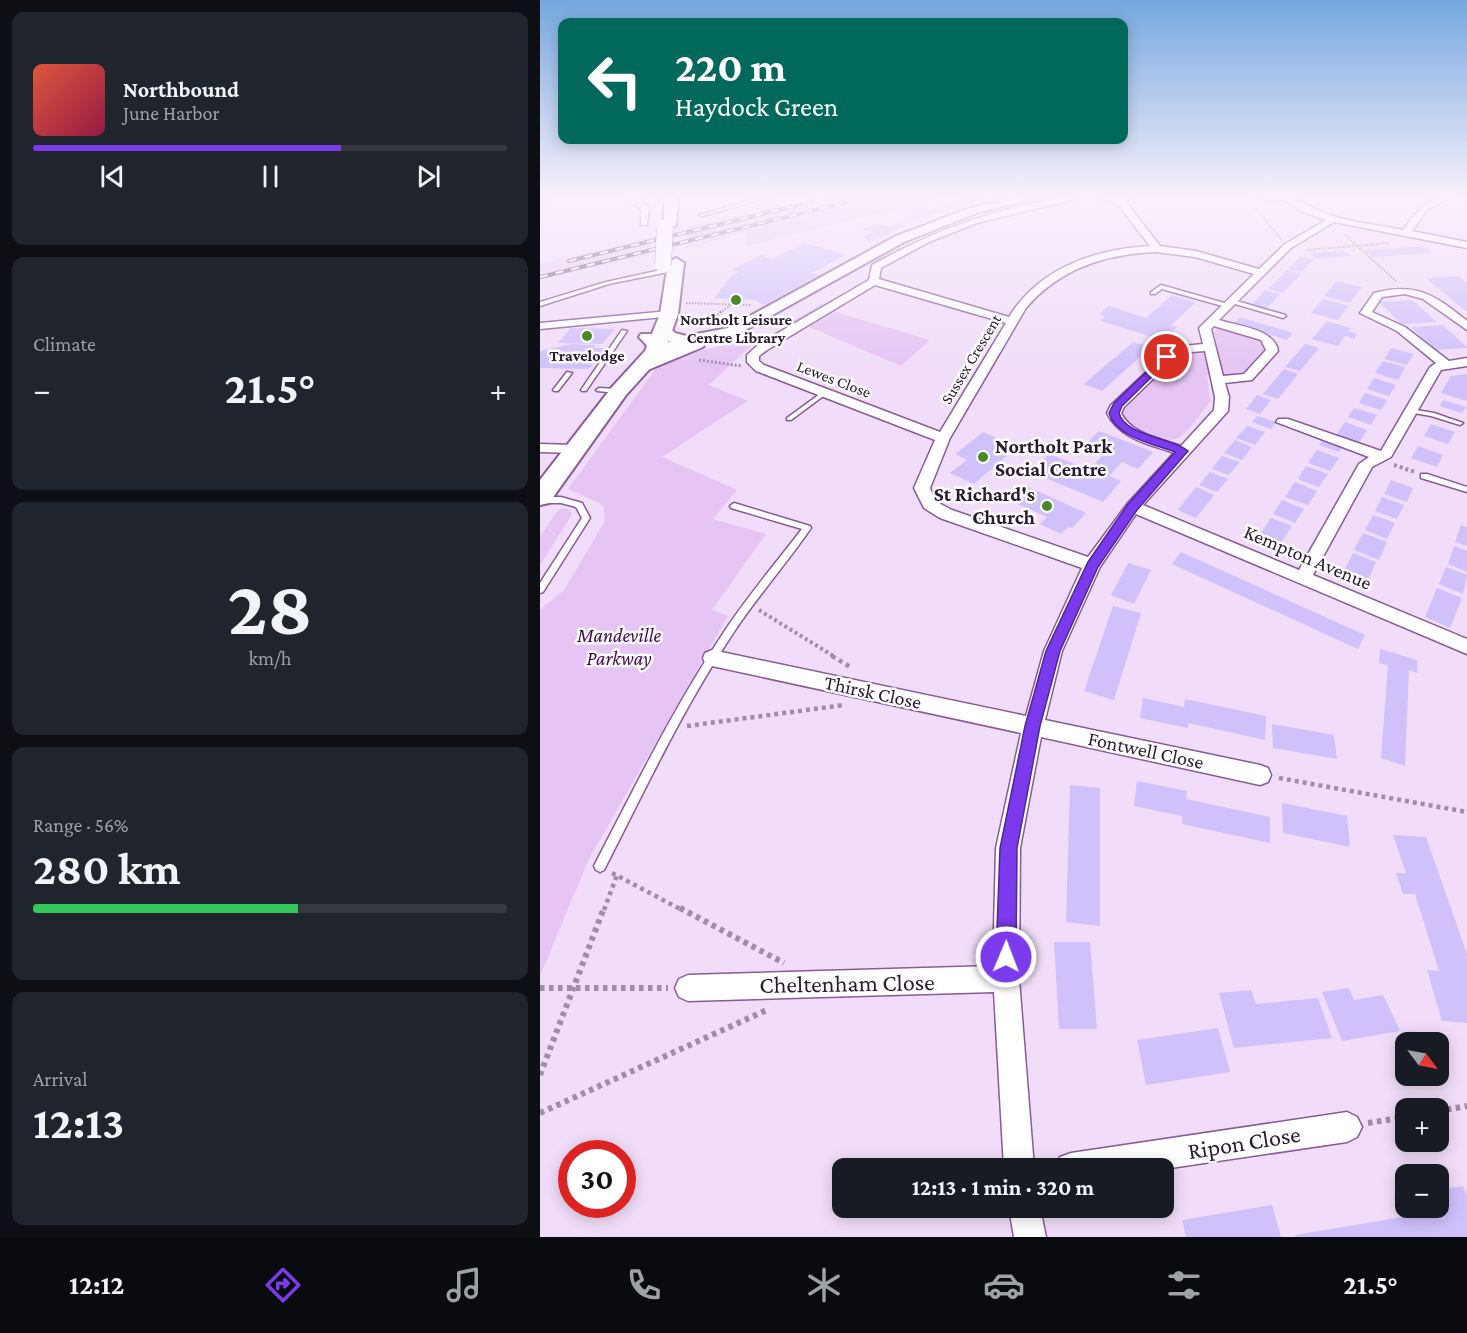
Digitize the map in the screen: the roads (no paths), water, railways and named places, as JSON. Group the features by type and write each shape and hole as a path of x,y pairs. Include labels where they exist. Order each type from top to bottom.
{"main road":[{"path":"540,499 576,449 609,391 656,337 669,255"}],"street":[{"path":"656,337 704,342 748,324 872,255"},
{"path":"901,255 876,267 874,281 1013,322"},
{"name":"Sussex Crescent","path":"1092,566 946,514 929,504 922,488 943,438 1031,293 1048,279 1096,258 1118,255"},
{"name":"Sussex Crescent","path":"1192,255 1260,272"},
{"path":"1018,1158 1005,980 1008,848 1033,726 1053,651 1092,566 1133,507 1221,411 1222,397 1205,328 1279,255"},
{"name":"Lewes Close","path":"874,281 763,347 753,355 753,362 760,368 943,438"},
{"path":"1445,364 1401,329 1366,313 1378,295 1408,292 1429,296 1467,327"},
{"path":"1210,321 1264,338 1271,344 1272,351 1248,377 1218,380"},
{"path":"540,326 686,340 724,334"},
{"path":"1182,451 1127,429 1116,422 1114,413 1118,405 1176,350 1209,348"},
{"path":"1303,578 1366,464 1386,454 1436,367 1467,362"},
{"path":"1283,422 1377,457"},
{"path":"540,448 576,449"},
{"name":"Kempton Avenue","path":"1133,507 1467,646"},
{"name":"Thirsk Close","path":"712,658 1033,726"},
{"name":"Fontwell Close","path":"1033,726 1260,775"},
{"name":"Cheltenham Close","path":"688,988 1005,980"},
{"name":"Ripon Close","path":"1138,1158 1347,1127"},
{"path":"1027,1218 1030,1237"}],"lane":[{"path":"540,304 666,267"},
{"path":"1153,293 1161,287 1283,316"},
{"path":"584,390 624,331"},
{"path":"556,390 569,374"},
{"path":"789,419 824,393"},
{"path":"1410,411 1432,414 1460,423"},
{"path":"1424,476 1467,490"},
{"path":"540,499 561,500 579,505 586,518 540,590"},
{"path":"600,866 671,728 712,658 748,604 807,528 734,506"}],"railway":[{"path":"569,261 595,255"},
{"path":"540,277 632,255"}],"place":[{"name":"Northolt Leisure Centre Library","path":"736,300"},
{"name":"Travelodge","path":"587,336"},
{"name":"Northolt Park Social Centre","path":"983,457"},
{"name":"St Richard's Church","path":"1047,506"}],"park label":[{"name":"Mandeville Parkway","path":"619,646"}]}
